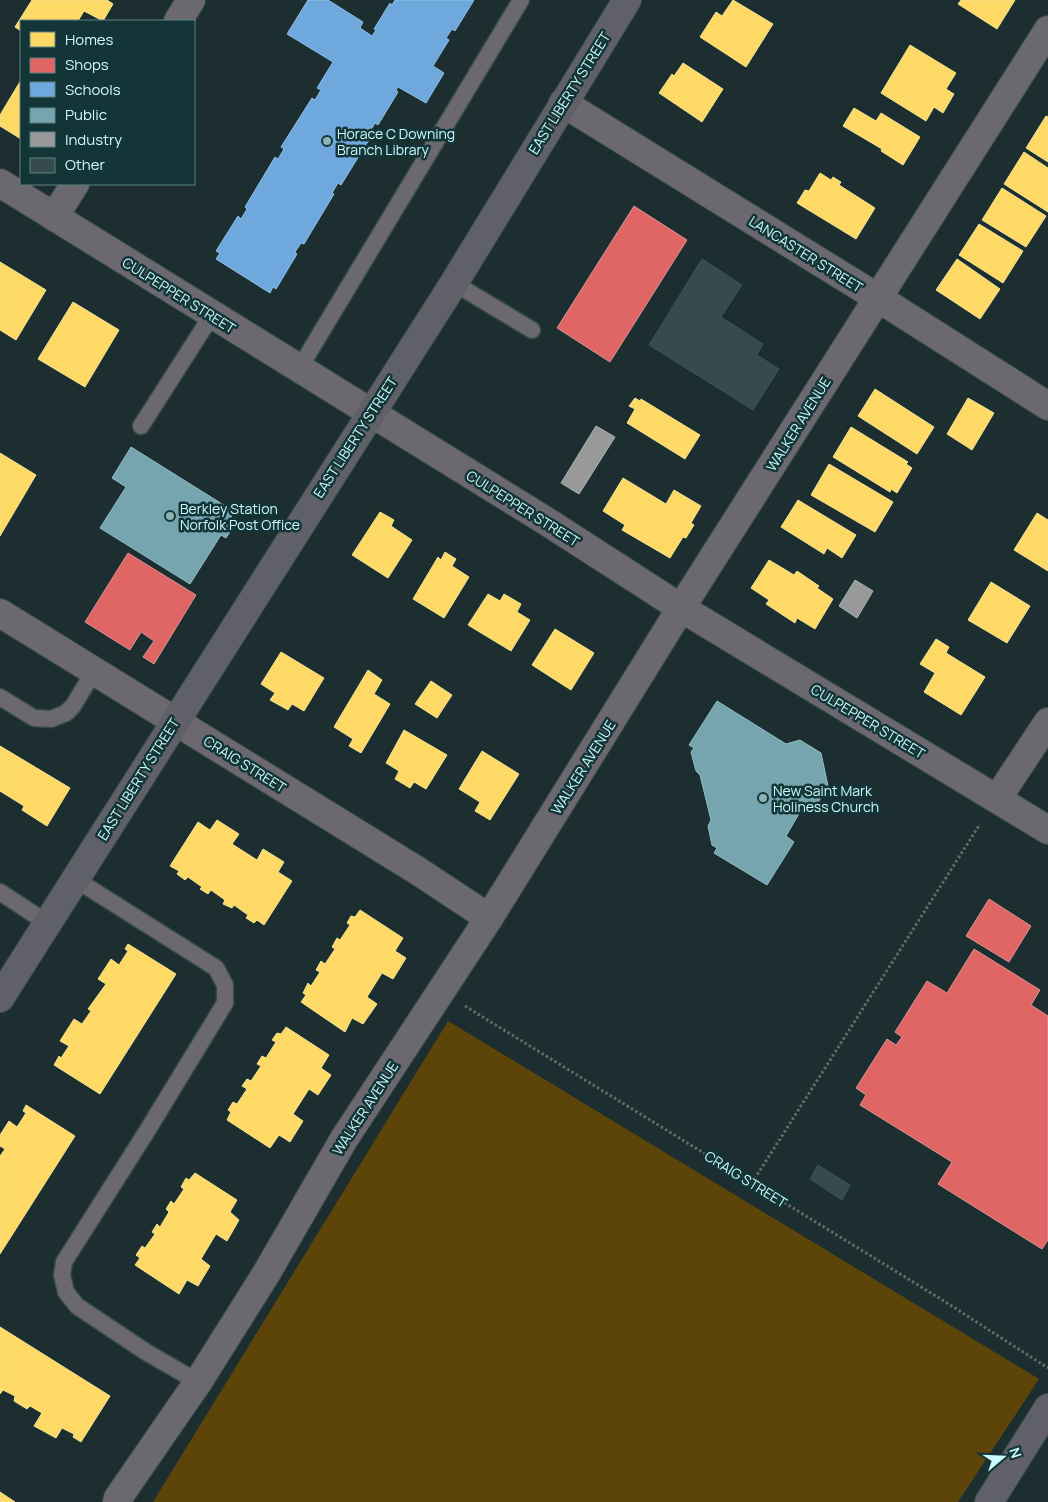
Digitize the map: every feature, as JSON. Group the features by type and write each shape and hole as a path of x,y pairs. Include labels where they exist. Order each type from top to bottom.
{"main road":[{"name":"EAST LIBERTY STREET","path":"0,998 454,283 627,0"},
{"path":"988,1502 1048,1408"}],"street":[{"path":"179,20 191,0"},
{"name":"WALKER AVENUE","path":"117,1502 198,1382 266,1274 344,1139 489,918 682,608 1048,30"},
{"name":"LANCASTER STREET","path":"563,103 878,298 1048,406"},
{"name":"CULPEPPER STREET","path":"0,183 546,521 682,608 1048,830"},
{"path":"54,217 74,185"},
{"name":"CRAIG STREET","path":"0,613 418,871 489,918"},
{"path":"997,799 1048,722"}],"lane":[{"path":"299,369 522,0"},
{"path":"454,283 532,330"},
{"path":"141,426 212,315"},
{"path":"0,697 34,718 51,719 66,713 73,706 94,670"},
{"path":"75,879 216,968 225,985 225,1003 64,1262 62,1275 66,1292 76,1306 146,1352 198,1382"},
{"path":"0,892 47,923"}],"path":[{"path":"752,1184 997,799"},
{"name":"CRAIG STREET","path":"442,992 944,1301 1048,1368"}],"shaded area":[{"path":"448,1021 1039,1379 958,1502 153,1502"}],"building: Homes":[{"path":"32,0 107,0 113,4 104,20 84,11 79,20 20,20 20,30 15,27"},
{"path":"733,0 773,24 746,67 700,37 716,12 722,16"},
{"path":"961,0 1015,0 997,29 958,4"},
{"path":"910,45 956,73 946,89 954,94 943,113 934,107 926,121 881,93"},
{"path":"683,63 723,89 702,122 659,93 672,74 674,76"},
{"path":"20,82 20,138 0,126 0,115"},
{"path":"854,108 876,121 881,113 920,137 903,165 881,151 882,149 843,126"},
{"path":"1046,116 1048,117 1048,162 1026,148"},
{"path":"1024,152 1048,168 1048,212 1004,184"},
{"path":"820,173 831,180 833,177 841,182 839,185 875,208 856,239 797,203 805,190 809,191"},
{"path":"1002,188 1046,216 1026,247 982,220"},
{"path":"979,224 1023,251 1003,283 959,255"},
{"path":"957,259 1000,289 980,319 936,290"},
{"path":"0,262 46,290 16,340 0,330"},
{"path":"73,302 119,330 85,387 38,359"},
{"path":"875,389 934,427 917,454 858,416"},
{"path":"635,398 640,401 641,399 700,435 685,459 627,423 635,409 629,406"},
{"path":"968,398 994,413 972,450 947,434"},
{"path":"851,427 908,462 906,464 912,468 897,493 891,489 890,492 833,457"},
{"path":"0,453 36,475 0,536"},
{"path":"829,464 893,502 875,532 811,495"},
{"path":"623,478 666,504 674,490 701,506 691,523 694,525 686,538 683,537 670,558 622,530 625,525 603,511"},
{"path":"798,500 856,535 842,558 827,548 824,554 781,527"},
{"path":"380,512 394,520 391,526 412,540 388,578 352,555"},
{"path":"1037,513 1048,520 1048,571 1014,550"},
{"path":"445,552 456,559 452,566 469,577 444,618 413,599 438,557 441,560"},
{"path":"769,560 794,575 797,571 819,586 817,588 833,599 815,629 797,618 795,623 766,604 769,600 751,588"},
{"path":"991,582 1030,606 1007,643 968,620"},
{"path":"488,594 500,601 504,594 521,604 517,612 530,620 511,651 468,625"},
{"path":"555,629 594,653 571,690 532,665"},
{"path":"936,639 949,647 946,653 985,677 961,715 924,692 935,673 920,664"},
{"path":"281,652 324,678 304,711 292,704 288,710 270,700 275,693 261,684"},
{"path":"368,670 382,680 374,694 390,704 361,753 349,746 353,739 334,727"},
{"path":"431,681 452,695 437,718 415,704"},
{"path":"404,730 447,755 426,789 414,782 410,788 395,779 399,771 386,763"},
{"path":"0,746 70,788 47,826 22,810 24,806 0,791"},
{"path":"482,751 519,774 490,820 475,811 480,802 459,789"},
{"path":"217,820 239,834 232,844 257,860 263,849 284,862 278,872 292,881 264,925 257,920 254,923 246,918 248,915 234,905 232,908 223,904 225,900 211,890 208,894 188,877 185,880 177,874 179,871 170,866 198,822 210,830"},
{"path":"360,910 403,938 395,951 406,958 393,979 382,973 367,997 377,1004 363,1024 352,1018 345,1032 301,1002 306,995 303,993 308,983 311,986 320,972 316,970 321,961 325,964 335,949 332,947 337,938 340,940 350,925 347,923 351,916 355,917"},
{"path":"128,944 176,974 100,1094 54,1065 59,1056 61,1058 69,1046 60,1041 74,1019 82,1024 91,1011 88,1009 106,984 98,979 111,959 119,965 128,951 125,949"},
{"path":"286,1027 329,1055 321,1068 331,1075 318,1095 309,1089 293,1114 303,1121 290,1142 279,1135 270,1148 227,1120 231,1112 228,1110 233,1102 237,1104 247,1089 242,1086 247,1079 251,1081 261,1066 257,1064 262,1056 266,1058 276,1042 272,1040 277,1033 281,1034"},
{"path":"26,1105 75,1136 0,1254 0,1156 5,1149 0,1146 0,1135 9,1121 17,1127 26,1113 23,1111"},
{"path":"195,1173 237,1200 230,1212 239,1220 227,1241 216,1234 201,1259 210,1266 198,1286 187,1280 179,1294 135,1265 140,1258 136,1255 142,1246 145,1248 155,1234 152,1232 157,1224 160,1227 169,1212 166,1209 171,1201 174,1204 184,1189 181,1187 186,1178 189,1180"},
{"path":"0,1327 110,1396 81,1442 73,1437 74,1434 62,1428 56,1438 34,1426 42,1413 30,1406 27,1409 14,1401 15,1396 3,1390 0,1394"},
{"path":"0,1492 15,1502 0,1502"}],"building: Shops":[{"path":"634,206 687,240 610,362 557,328"},
{"path":"128,553 196,595 154,664 143,657 154,641 141,632 130,650 85,622"},
{"path":"989,899 1031,926 1009,962 966,936"},
{"path":"974,949 1040,990 1031,1005 1048,1016 1048,1240 1042,1249 938,1184 952,1162 860,1105 866,1095 856,1088 887,1039 896,1045 902,1037 895,1032 927,981 947,993"}],"building: Schools":[{"name":"Horace C Downing Branch Library","path":"308,0 328,0 363,22 360,28 372,36 376,30 374,29 390,3 392,5 395,0 474,0 455,31 452,29 446,38 449,40 433,66 444,73 426,103 398,87 396,90 398,92 378,125 375,123 369,133 372,135 341,185 338,183 332,193 334,194 304,244 301,243 295,252 297,254 276,289 273,287 270,293 216,259 220,253 216,251 238,216 241,219 247,209 245,207 275,157 278,159 284,149 281,147 312,98 315,100 321,90 317,88 333,62 287,34"}],"building: Public":[{"name":"Berkley Station Norfolk Post Office","path":"131,447 235,512 229,520 235,524 226,538 221,535 190,584 100,528 126,487 112,478"},
{"name":"New Saint Mark Holiness Church","path":"717,701 786,744 800,740 821,753 828,786 814,809 800,812 786,836 794,842 767,885 714,853 717,848 712,845 708,826 711,820 700,775 696,771 691,752 694,748 689,745"}],"building: Industry":[{"path":"596,426 615,437 579,494 561,483"},
{"path":"855,580 873,591 857,618 839,606"}],"building: Other":[{"path":"702,259 742,285 721,317 763,344 757,355 779,369 753,410 649,345"},
{"path":"818,1165 850,1185 842,1200 810,1179"}],"place":[{"name":"Horace C Downing Branch Library","path":"327,141"},
{"name":"Berkley Station Norfolk Post Office","path":"170,516"},
{"name":"New Saint Mark Holiness Church","path":"763,798"}]}
